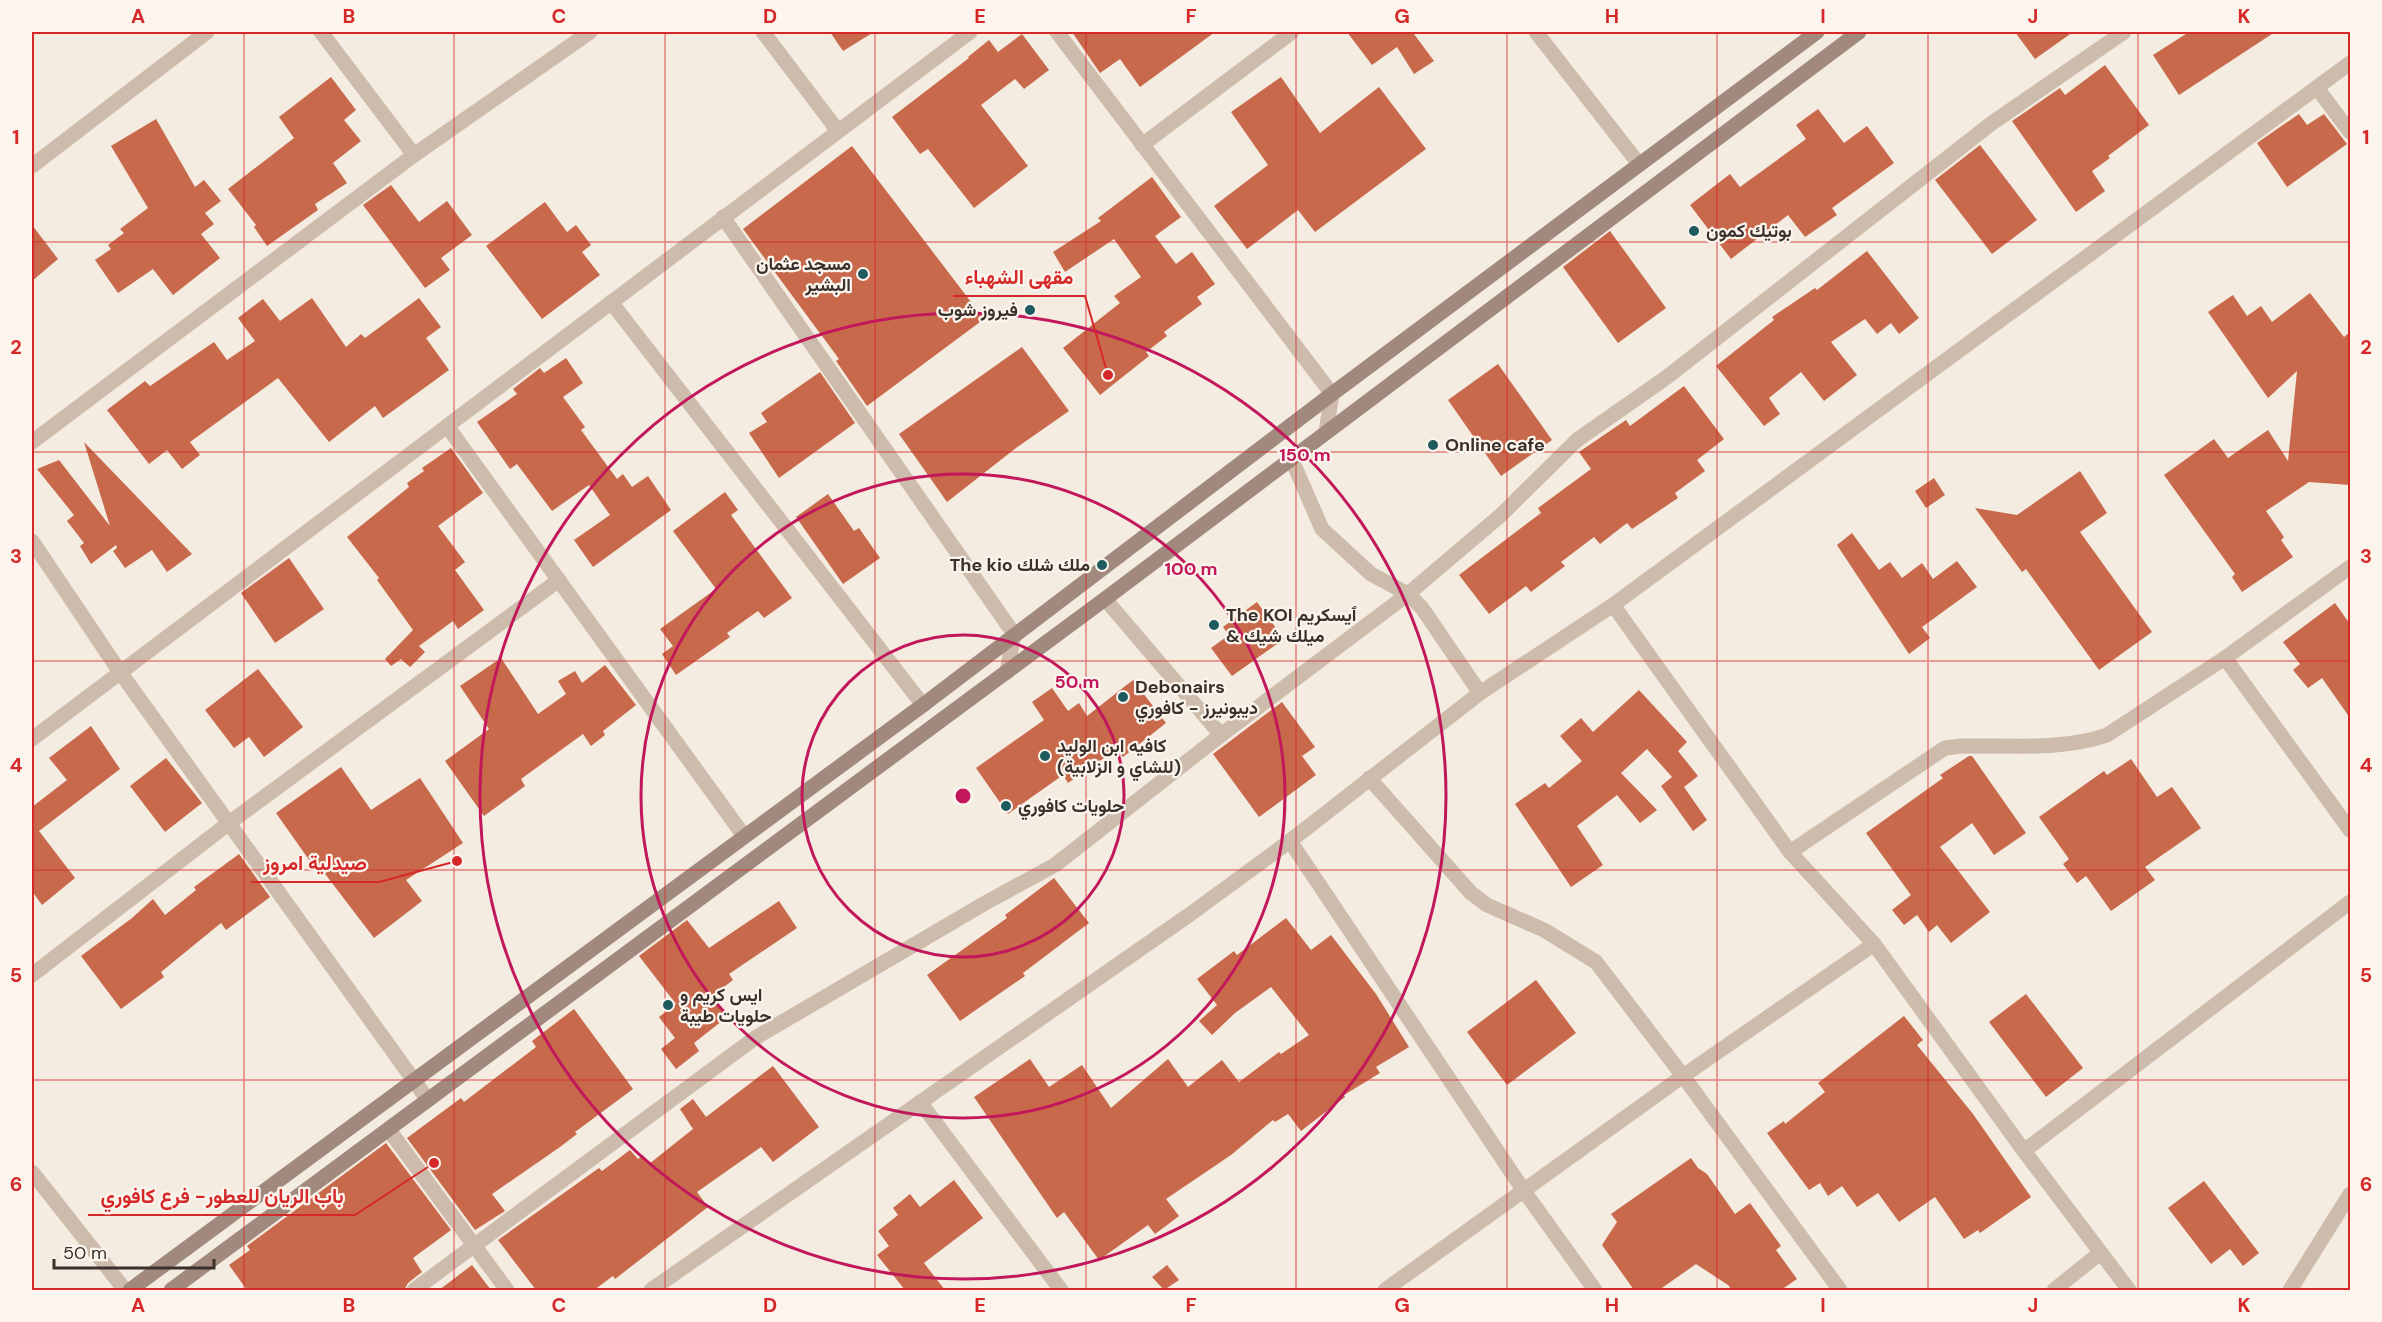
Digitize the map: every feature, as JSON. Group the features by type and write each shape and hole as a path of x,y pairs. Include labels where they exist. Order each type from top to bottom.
{"street":[{"path":"32,163 207,32"},
{"path":"321,32 414,155"},
{"path":"32,441 414,155 590,32"},
{"path":"764,32 838,131"},
{"path":"32,739 970,32"},
{"path":"1057,32 1332,394 1326,432"},
{"path":"1143,145 1292,32"},
{"path":"1536,32 1639,164"},
{"path":"130,1290 923,705 1332,394 1817,32"},
{"path":"171,1290 1105,599 1859,32"},
{"path":"414,1290 755,1038 987,902 1055,865 1221,735 1408,594 1501,515 1577,440 1667,377 1992,123 2124,32"},
{"path":"651,1290 1189,915 1290,841 1480,693 1613,605 2350,63"},
{"path":"2317,88 2350,132"},
{"path":"723,217 1014,634 1007,672"},
{"path":"611,302 923,705"},
{"path":"447,426 744,836"},
{"path":"1291,458 1322,529 1371,574 1408,594 1422,608 1480,693"},
{"path":"32,541 38,560 428,1100"},
{"path":"1790,852 1945,748 2069,745 2107,735 2225,658 2350,567"},
{"path":"32,975 229,823 559,580"},
{"path":"1105,599 1221,735"},
{"path":"1613,605 1790,852 1874,944 2024,1151 2129,1290"},
{"path":"2225,658 2350,830"},
{"path":"1369,778 1471,893 1487,905 1544,930 1596,962 1840,1290"},
{"path":"1290,841 1524,1191 1595,1290"},
{"path":"2024,1151 2350,902"},
{"path":"1385,1290 1683,1076 1874,944"},
{"path":"920,1102 1061,1290"},
{"path":"389,1130 507,1290"},
{"path":"32,1172 125,1290"},
{"path":"2290,1290 2350,1194"},
{"path":"2054,1290 2100,1253"}],"building":[{"path":"830,32 874,32 843,51"},
{"path":"1072,32 1215,32 1140,87 1120,59 1100,73"},
{"path":"1347,32 1417,32 1414,34 1434,61 1414,74 1397,47 1372,65"},
{"path":"2015,32 2073,32 2035,59"},
{"path":"2189,32 2275,32 2179,95 2153,55"},
{"path":"1022,34 1049,70 1024,89 1015,79 981,105 1028,166 974,208 928,149 920,154 892,117 989,40 998,52"},
{"path":"2105,65 2149,125 2092,171 2105,191 2076,212 2012,121 2060,88 2065,95"},
{"path":"331,77 356,110 344,120 361,141 333,163 347,183 315,204 318,210 267,246 254,227 256,225 228,189 294,138 279,117"},
{"path":"1281,77 1320,133 1379,87 1426,149 1315,232 1298,210 1247,249 1214,206 1268,165 1231,112"},
{"path":"1818,109 1844,143 1867,126 1894,163 1832,208 1837,215 1805,237 1788,215 1731,259 1690,205 1730,174 1740,187 1806,139 1796,125"},
{"path":"2299,114 2307,125 2324,114 2347,144 2287,187 2257,143"},
{"path":"156,119 195,187 204,180 221,201 205,213 214,224 201,234 220,258 173,295 153,269 118,293 95,260 111,249 108,245 124,233 120,229 148,208 111,146"},
{"path":"1980,145 2037,220 1992,254 1935,180"},
{"name":"مسجد عثمان البشير","path":"852,146 984,319 867,406 836,361 839,359 743,229"},
{"path":"1152,177 1181,217 1155,236 1176,264 1192,252 1215,284 1197,297 1202,304 1164,332 1167,336 1146,352 1149,356 1100,395 1063,348 1120,303 1114,296 1141,277 1114,239 1065,272 1053,252 1101,221 1098,218"},
{"path":"391,185 419,222 447,201 472,235 441,258 450,270 425,288 363,205"},
{"path":"545,202 567,232 576,225 591,245 582,252 600,275 542,319 486,246"},
{"path":"32,225 58,259 32,281"},
{"path":"1610,231 1666,308 1618,343 1563,267"},
{"path":"1867,251 1919,318 1899,334 1891,323 1877,334 1865,319 1831,342 1857,375 1824,401 1801,372 1769,398 1780,414 1764,426 1716,366 1774,320 1772,317 1815,288 1817,290"},
{"path":"2310,293 2344,337 2350,332 2350,485 2309,482 2266,511 2284,537 2281,540 2293,557 2242,592 2232,577 2235,574 2164,475 2214,439 2228,458 2268,430 2288,461 2297,371 2268,398 2208,312 2233,295 2247,316 2261,306 2272,322"},
{"path":"312,298 346,347 361,334 365,338 419,298 441,327 426,338 449,370 383,418 375,406 329,442 278,378 190,442 200,455 182,469 167,450 149,464 107,410 145,381 150,386 214,342 227,360 255,341 238,318 263,299 280,321"},
{"path":"1022,347 1069,411 1016,448 947,502 899,434"},
{"path":"566,358 583,383 563,397 585,427 581,430 617,479 623,474 632,487 648,476 671,510 593,567 574,540 610,515 589,485 552,511 517,464 510,469 477,422 517,394 513,389 540,368 544,373"},
{"path":"1498,364 1552,440 1501,476 1448,400"},
{"path":"820,372 855,423 779,478 749,433 767,422 761,413"},
{"path":"1684,386 1724,439 1697,460 1705,471 1675,493 1678,498 1632,529 1627,523 1600,544 1594,537 1561,562 1565,566 1531,592 1526,586 1489,614 1459,575 1541,513 1538,508 1591,469 1579,452 1626,420 1630,426"},
{"path":"84,442 192,554 167,572 152,550 125,568 113,551 117,548 116,545 91,564 80,546 84,543 67,521 74,515 37,469 59,460 110,526"},
{"path":"451,448 483,493 438,526 465,562 455,570 484,610 458,629 453,621 419,646 425,652 410,667 401,659 391,666 385,659 413,630 377,580 379,578 347,537 409,487 407,483 424,471 422,468"},
{"path":"2080,471 2107,513 2080,532 2152,632 2099,670 2026,569 2022,572 1975,508 2017,515"},
{"path":"1934,478 1945,495 1926,508 1915,491"},
{"path":"725,492 738,510 731,515 792,598 764,618 758,611 727,633 730,637 676,675 662,654 673,646 660,629 716,589 673,531"},
{"path":"828,494 854,531 859,528 880,558 843,584 796,517"},
{"path":"1852,533 1879,570 1890,562 1902,578 1922,563 1933,579 1957,561 1977,587 1922,627 1930,638 1909,654 1837,545"},
{"path":"289,558 324,609 275,643 241,593"},
{"path":"1257,602 1284,639 1232,676 1211,648 1229,635 1223,627"},
{"path":"2335,603 2350,624 2350,718 2322,678 2308,688 2293,670 2300,664 2283,642"},
{"path":"501,658 538,714 566,694 558,681 575,671 582,683 605,665 636,705 603,731 605,735 591,746 583,734 521,779 525,786 484,816 445,761 489,729 460,686"},
{"path":"258,669 303,727 264,757 249,737 234,748 205,710"},
{"path":"1133,680 1166,723 1123,757 1117,749 1068,783 1063,775 1008,814 976,768 1044,720 1032,702 1052,688 1068,711 1079,703 1087,716"},
{"path":"1639,690 1687,742 1678,751 1698,776 1684,787 1707,820 1693,831 1661,786 1672,777 1647,749 1621,773 1657,810 1640,823 1617,795 1577,826 1603,865 1571,887 1515,804 1545,783 1549,788 1582,761 1560,736 1581,718 1593,732"},
{"path":"1282,702 1315,747 1302,756 1316,775 1259,817 1213,754"},
{"path":"91,726 120,769 39,831 75,878 42,905 32,891 32,807 67,780 49,758"},
{"path":"1972,756 2026,833 1994,855 1972,823 1940,847 1990,912 1951,943 1937,925 1929,932 1917,915 1904,925 1892,910 1911,895 1866,833 1943,778 1940,775"},
{"path":"166,758 202,803 165,832 130,786"},
{"path":"2131,759 2157,797 2172,787 2201,828 2145,867 2155,880 2111,911 2086,876 2077,883 2063,864 2069,859 2039,817 2104,771 2107,775"},
{"path":"341,767 371,810 420,778 463,843 406,880 422,901 374,938 316,862 312,864 276,813"},
{"path":"239,854 270,897 226,930 221,923 161,972 164,977 121,1009 81,956 132,918 153,899 165,915 196,890 194,887"},
{"path":"1054,878 1089,923 1023,973 1025,976 960,1021 927,975 1007,918 1005,915"},
{"path":"779,901 797,928 729,974 733,980 711,997 727,1017 694,1043 699,1051 676,1069 661,1049 675,1038 659,1017 676,1004 639,956 687,920 709,948"},
{"path":"1286,918 1311,950 1331,935 1376,994 1409,1047 1376,1067 1380,1073 1344,1095 1345,1097 1301,1131 1288,1114 1275,1122 1273,1120 1231,1155 1166,1199 1179,1216 1155,1234 1148,1225 1099,1260 1064,1212 1057,1218 974,1097 1030,1059 1049,1087 1082,1065 1111,1108 1168,1059 1188,1087 1222,1060 1239,1082 1279,1052 1281,1054 1309,1035 1271,987 1235,1013 1212,1035 1199,1021 1217,1005 1197,979 1234,951 1237,955"},
{"path":"1536,980 1576,1033 1507,1085 1467,1032"},
{"path":"2026,994 2083,1068 2046,1097 1989,1022"},
{"path":"574,1009 633,1089 575,1132 577,1134 560,1147 492,1194 505,1211 475,1230 407,1138 461,1098 464,1102 536,1047 532,1041"},
{"path":"1904,1016 1923,1040 1917,1045 1973,1114 2031,1197 1980,1233 1978,1230 1964,1239 1935,1197 1899,1222 1878,1193 1857,1207 1842,1186 1828,1196 1820,1183 1809,1190 1767,1133 1784,1121 1785,1124 1825,1092 1818,1083"},
{"path":"773,1066 819,1127 773,1162 761,1147 697,1192 708,1207 615,1279 613,1276 594,1290 536,1290 498,1240 599,1168 602,1171 630,1150 638,1159 643,1155 649,1164 693,1129 680,1109 693,1099 706,1117"},
{"path":"386,1143 451,1230 413,1258 422,1272 408,1283 404,1290 247,1290 229,1265 250,1250 247,1246"},
{"path":"1691,1158 1698,1168 1707,1174 1735,1214 1750,1203 1781,1246 1776,1250 1797,1279 1781,1290 1732,1290 1696,1264 1659,1290 1634,1290 1602,1245 1617,1222 1611,1214"},
{"path":"954,1180 983,1218 924,1263 945,1290 905,1290 877,1255 889,1246 878,1231 898,1215 893,1208 910,1194 920,1207"},
{"path":"2204,1181 2259,1253 2243,1266 2230,1249 2211,1264 2168,1208"},
{"path":"472,1265 491,1290 439,1290"},
{"path":"1167,1265 1179,1280 1164,1290 1152,1277"}],"place":[{"name":"بوتيك كمون","path":"1694,231"},
{"name":"مسجد عثمان البشير","path":"863,274"},
{"name":"فيروز شوب","path":"1030,310"},
{"name":"مقهى الشهباء","path":"1108,375"},
{"name":"Online cafe","path":"1433,445"},
{"name":"The kio ملك شلك","path":"1102,565"},
{"name":"The KOI ٱيسكريم & ميلك شيك","path":"1214,625"},
{"name":"Debonairs ديبونيرز - كافوري","path":"1123,697"},
{"name":"كافيه ابن الوليد (للشاي و الزلابية)","path":"1045,756"},
{"name":"حلويات كافوري","path":"1006,806"},
{"name":"صيدلية امروز","path":"457,861"},
{"name":"ايس كريم و حلويات طيبة","path":"668,1005"},
{"name":"باب الريان للعطور- فرع كافوري","path":"434,1163"}]}
